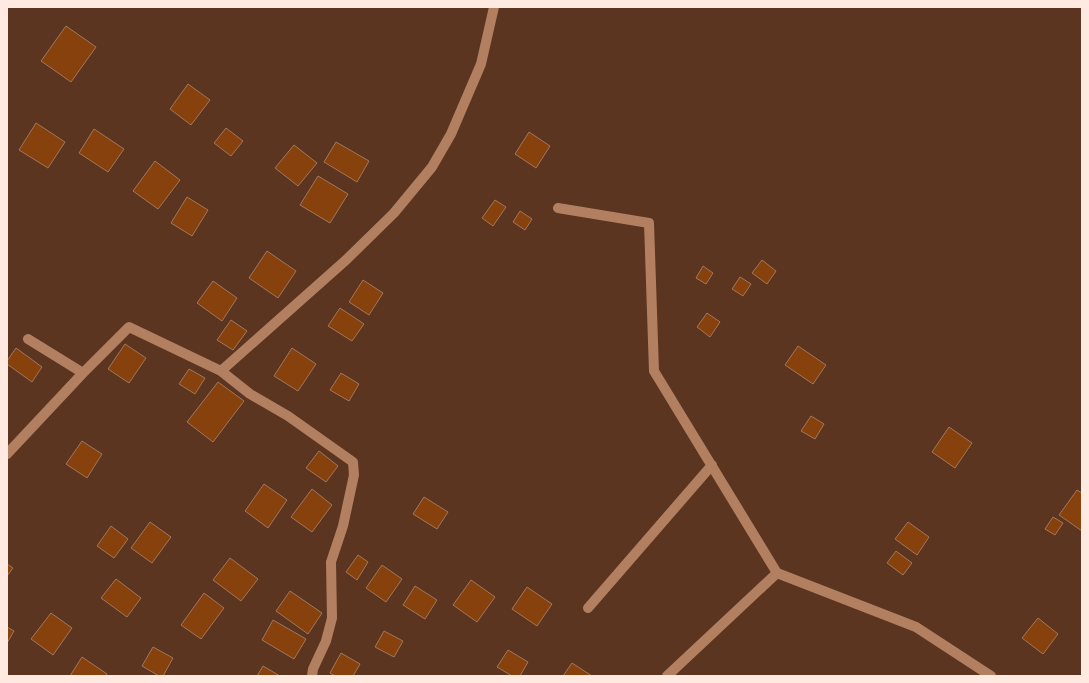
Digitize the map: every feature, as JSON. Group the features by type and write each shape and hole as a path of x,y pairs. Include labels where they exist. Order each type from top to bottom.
{"street":[{"path":"221,371 346,260 394,213 432,167 451,134 481,64 494,7"},
{"path":"558,208 649,223 654,371 777,573 916,627 991,676"},
{"path":"7,454 83,373 129,327 221,371 250,394 288,416 353,462 354,475 343,526 331,562 332,618 326,641 313,669 312,676"},
{"path":"28,339 83,373"},
{"path":"588,608 712,465"},
{"path":"667,676 777,573"}],"building":[{"path":"66,26 96,47 71,82 41,61"},
{"path":"188,84 210,100 191,125 170,109"},
{"path":"36,123 65,142 48,168 19,150"},
{"path":"226,128 243,141 231,156 214,143"},
{"path":"94,129 124,149 108,172 79,153"},
{"path":"529,132 550,146 536,168 515,154"},
{"path":"336,142 369,161 357,182 324,162"},
{"path":"294,145 317,163 298,186 275,168"},
{"path":"155,161 180,180 158,209 133,191"},
{"path":"318,176 348,194 330,223 300,205"},
{"path":"187,197 208,210 192,236 171,223"},
{"path":"495,200 506,207 493,226 482,218"},
{"path":"520,211 532,219 525,230 513,222"},
{"path":"267,251 296,271 278,298 249,278"},
{"path":"762,260 776,271 767,284 752,273"},
{"path":"703,266 713,273 706,284 696,278"},
{"path":"740,277 751,284 743,296 732,289"},
{"path":"363,280 383,293 369,315 349,302"},
{"path":"213,281 237,298 222,321 197,303"},
{"path":"340,308 364,324 352,341 328,326"},
{"path":"707,313 720,322 710,337 697,327"},
{"path":"231,320 247,331 233,350 217,340"},
{"path":"125,344 146,358 129,383 108,369"},
{"path":"798,346 826,365 813,384 785,365"},
{"path":"16,348 42,367 32,382 7,364 7,361"},
{"path":"292,348 316,364 298,391 274,376"},
{"path":"189,369 205,378 195,394 179,384"},
{"path":"341,373 359,384 349,401 330,390"},
{"path":"218,382 244,401 213,442 187,422"},
{"path":"811,416 824,424 815,439 801,431"},
{"path":"949,427 972,443 955,468 932,452"},
{"path":"82,441 102,454 87,478 66,464"},
{"path":"319,451 338,466 326,482 306,468"},
{"path":"264,484 287,500 268,528 245,511"},
{"path":"312,489 332,505 312,532 291,517"},
{"path":"1077,490 1082,493 1082,531 1059,515"},
{"path":"424,497 448,512 437,529 413,514"},
{"path":"1053,517 1063,523 1055,535 1045,529"},
{"path":"150,522 171,537 152,563 131,548"},
{"path":"908,522 929,537 917,555 895,539"},
{"path":"111,526 128,539 114,558 97,546"},
{"path":"896,551 912,563 903,575 887,563"},
{"path":"358,555 368,562 357,580 346,572"},
{"path":"230,558 258,579 241,601 213,580"},
{"path":"7,564 13,568 7,576"},
{"path":"382,565 402,579 386,602 366,588"},
{"path":"116,579 141,598 127,617 101,598"},
{"path":"471,580 495,597 477,622 453,605"},
{"path":"415,586 437,600 425,619 403,605"},
{"path":"527,587 552,604 537,626 512,609"},
{"path":"290,591 322,613 308,634 276,611"},
{"path":"204,593 224,608 201,639 181,625"},
{"path":"51,613 72,628 53,655 31,639"},
{"path":"1038,618 1058,634 1043,654 1022,638"},
{"path":"273,620 306,639 294,659 262,640"},
{"path":"7,627 14,631 7,643"},
{"path":"384,631 403,641 394,657 375,647"},
{"path":"153,647 173,658 163,676 159,676 142,666"},
{"path":"508,650 528,662 520,676 512,676 497,667"},
{"path":"341,653 360,664 353,676 335,676 330,673"},
{"path":"82,657 107,674 106,676 70,676"},
{"path":"572,663 592,676 563,676"},
{"path":"263,666 280,676 257,676"}]}
